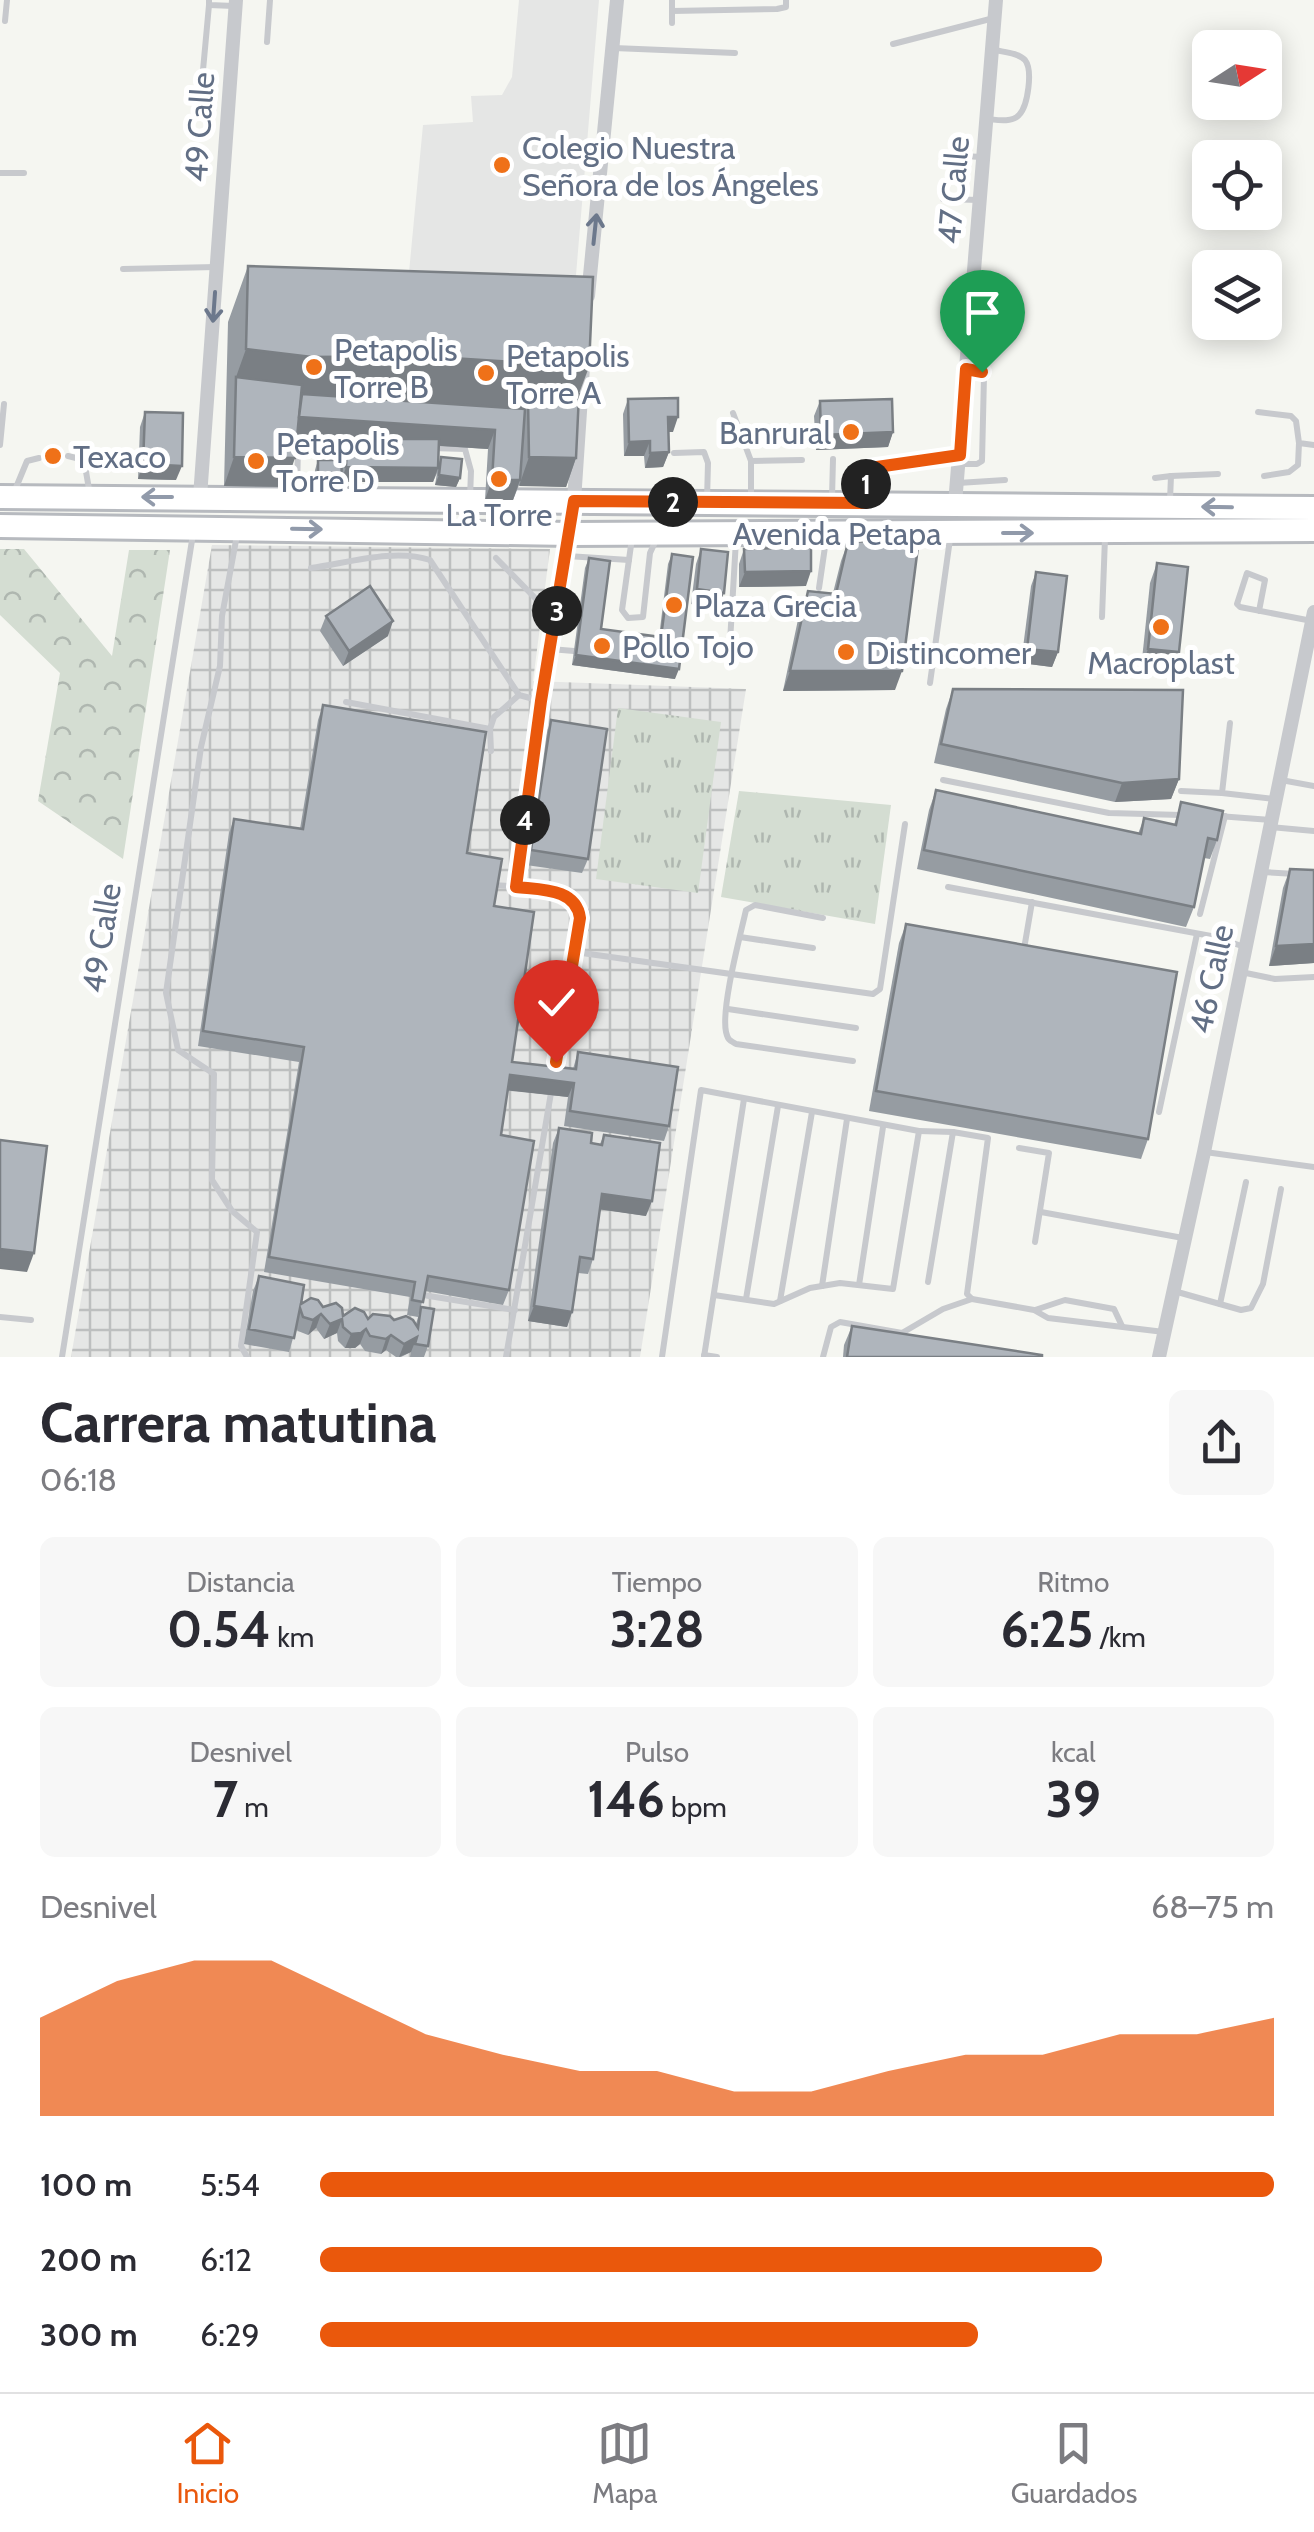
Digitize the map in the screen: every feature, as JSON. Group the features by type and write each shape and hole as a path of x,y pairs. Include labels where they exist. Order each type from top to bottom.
{"main road":[{"name":"Avenida Petapa","path":"6,496 297,498 364,494 574,501 866,503 956,493 1169,506 1314,508"},
{"path":"569,545 574,501"},
{"name":"Avenida Petapa","path":"0,526 238,528 569,545 634,532 1314,530"}],"street":[{"path":"587,309 617,0"},
{"name":"47 Calle","path":"956,493 996,0"},
{"name":"49 Calle","path":"200,497 236,3"},
{"path":"574,501 584,346"},
{"name":"46 Calle","path":"1159,1357 1280,780 1308,678 1313,616"}],"lane":[{"path":"5,21 8,0"},
{"path":"267,42 270,0"},
{"path":"672,0 672,23"},
{"path":"672,11 777,9 786,6 786,0"},
{"path":"202,81 209,3 236,3"},
{"path":"893,44 995,17"},
{"path":"612,48 735,53"},
{"path":"987,119 1015,119 1019,115 1025,102 1028,73 1022,57 992,49"},
{"path":"943,155 984,157"},
{"path":"0,173 24,173"},
{"path":"944,199 980,200"},
{"path":"123,269 217,267"},
{"path":"866,503 866,471 870,468 959,459 978,464 982,461 984,376 977,370 966,369"},
{"path":"0,445 4,404"},
{"path":"1258,412 1291,416 1296,422 1299,444 1298,466 1289,472 1264,476"},
{"path":"733,413 751,461 751,502"},
{"path":"1299,444 1314,445"},
{"path":"297,498 298,446 351,447"},
{"path":"425,448 465,449 471,471 470,499"},
{"path":"674,453 704,452 708,464 707,502"},
{"path":"68,456 84,460 90,496"},
{"path":"6,496 27,461 39,458"},
{"path":"832,503 833,459"},
{"path":"751,461 802,460"},
{"path":"1155,478 1218,474"},
{"path":"1169,506 1172,476"},
{"path":"956,493 1005,480"},
{"path":"424,490 460,492 470,499"},
{"name":"49 Calle","path":"62,1357 194,528"},
{"path":"238,528 222,616 220,666 200,747 166,993 178,1050 214,1074 212,1180 232,1211 257,1232 241,1346 247,1357"},
{"path":"634,532 622,610 628,618 640,618 644,612 650,553 659,534"},
{"path":"1102,617 1105,532"},
{"path":"930,683 951,533"},
{"path":"728,659 736,534"},
{"path":"819,588 827,534"},
{"path":"516,887 541,701 569,545 628,560"},
{"path":"310,568 368,558 430,560 519,695 541,701"},
{"path":"496,558 538,601 558,606"},
{"path":"1259,611 1265,580 1247,573 1237,604 1240,608 1259,611 1313,616"},
{"path":"550,648 574,652"},
{"path":"491,751 494,718 519,695"},
{"path":"346,702 490,729"},
{"path":"1222,793 1230,723"},
{"path":"943,780 1108,813 1186,815"},
{"path":"1280,780 1314,786"},
{"path":"1181,791 1276,800"},
{"path":"1206,816 1314,832"},
{"path":"1200,914 1225,816"},
{"path":"575,952 863,994 878,992 905,824"},
{"path":"1261,872 1300,874"},
{"path":"480,883 553,892 570,898 578,906 580,918 506,1357"},
{"path":"948,886 1198,934 1246,947"},
{"path":"1024,949 1032,902"},
{"path":"823,918 755,905 746,910 732,973 727,1035 736,1044 853,1061"},
{"path":"1160,1112 1198,934"},
{"path":"740,937 812,948"},
{"path":"1240,972 1275,979 1314,978"},
{"path":"728,1009 856,1028"},
{"path":"662,1357 701,1090 847,1120 988,1138 966,1288 972,1299"},
{"path":"717,1357 704,1356 744,1099"},
{"path":"746,1299 778,1106"},
{"path":"780,1301 812,1112"},
{"path":"822,1286 847,1120"},
{"path":"859,1285 883,1126"},
{"path":"714,1294 774,1304 840,1283 892,1290 918,1131"},
{"path":"928,1282 953,1132"},
{"path":"1019,1148 1048,1153 1035,1242"},
{"path":"1204,1152 1314,1166"},
{"path":"1220,1304 1246,1182"},
{"path":"1173,1290 1241,1310 1251,1308 1264,1284 1281,1189"},
{"path":"1041,1212 1184,1238"},
{"path":"252,1268 271,1271"},
{"path":"402,1292 514,1310"},
{"path":"822,1357 830,1327 840,1322 902,1333 972,1299 1034,1310 1048,1318 1164,1332"},
{"path":"1034,1310 1065,1300 1114,1309 1122,1326"},
{"path":"0,1317 31,1320"}],"shaded area":[{"name":"Colegio Nuestra Señora de los Ángeles","path":"519,0 599,0 574,299 406,304 423,125 473,122 471,96 502,95 512,77"},
{"path":"212,545 550,549 533,681 746,689 640,1357 71,1357"}],"green space":[{"path":"0,549 24,549 112,656 129,550 170,550 123,859 38,801 60,673 0,615"},
{"path":"618,708 721,722 698,893 596,879"},
{"path":"739,791 891,805 875,924 721,897"}],"building":[{"path":"248,266 593,277 589,367 420,356 312,357 246,349"},
{"path":"236,377 302,385 295,458 234,457"},
{"path":"531,392 579,394 576,458 529,457"},
{"path":"302,394 525,409 520,480 492,480 495,430 299,417"},
{"path":"678,398 678,417 668,417 669,452 650,453 650,441 629,442 628,399"},
{"path":"892,399 893,432 821,435 820,401"},
{"path":"145,412 183,413 182,466 143,464"},
{"path":"347,439 439,439 438,468 346,467"},
{"path":"441,457 462,459 460,478 439,475"},
{"path":"318,460 342,460 341,483 318,482"},
{"name":"Distincomer","path":"919,539 902,671 790,671 808,591 836,594 848,542"},
{"path":"811,547 811,571 745,572 744,549"},
{"path":"701,549 728,552 724,593 697,589"},
{"name":"Plaza Grecia","path":"672,554 693,557 679,669 576,655 589,558 610,561 601,629 661,637"},
{"name":"Macroplast","path":"1157,563 1188,567 1179,652 1148,649"},
{"path":"1036,572 1067,576 1058,652 1027,649"},
{"path":"370,586 393,621 349,651 326,616"},
{"path":"953,689 1183,690 1179,779 1122,783 941,744"},
{"path":"323,705 486,732 467,853 502,859 494,906 534,912 512,1062 576,1069 578,1052 678,1067 669,1126 570,1111 574,1083 510,1075 501,1135 534,1141 509,1290 428,1276 423,1302 412,1300 415,1282 269,1257 304,1047 203,1031 234,819 303,829"},
{"path":"551,720 607,729 588,859 531,850"},
{"path":"936,790 1141,834 1144,818 1176,825 1181,802 1223,811 1217,840 1208,838 1194,907 924,850"},
{"path":"1290,869 1314,870 1314,944 1276,946"},
{"path":"906,924 1177,972 1148,1139 876,1091"},
{"path":"559,1128 592,1133 591,1143 602,1145 604,1135 660,1143 652,1201 602,1194 593,1259 580,1257 572,1312 534,1306"},
{"path":"0,1140 47,1146 34,1253 0,1249"},
{"path":"259,1276 304,1285 301,1304 311,1298 323,1307 336,1303 343,1316 355,1308 368,1319 373,1314 394,1320 406,1316 418,1328 421,1307 434,1309 428,1346 415,1344 417,1337 404,1344 391,1335 386,1339 370,1336 366,1329 351,1334 343,1327 342,1319 330,1324 321,1314 313,1320 303,1317 300,1308 294,1338 249,1329"},
{"path":"852,1326 1042,1355 1042,1357 847,1357"}],"place":[{"name":"Colegio Nuestra Señora de los Ángeles","path":"502,165"},
{"name":"Petapolis Torre B","path":"314,367"},
{"name":"Petapolis Torre A","path":"486,373"},
{"name":"Banrural","path":"851,432"},
{"name":"Texaco","path":"53,456"},
{"name":"Petapolis Torre D","path":"256,461"},
{"name":"La Torre","path":"499,479"},
{"name":"Plaza Grecia","path":"674,605"},
{"name":"Macroplast","path":"1161,627"},
{"name":"Pollo Tojo","path":"602,646"},
{"name":"Distincomer","path":"846,652"}],"route":[{"path":"556,1062 580,918 578,906 570,898 553,892 516,887 574,501 866,503 866,471 870,468 960,455 966,369 982,372"}]}
